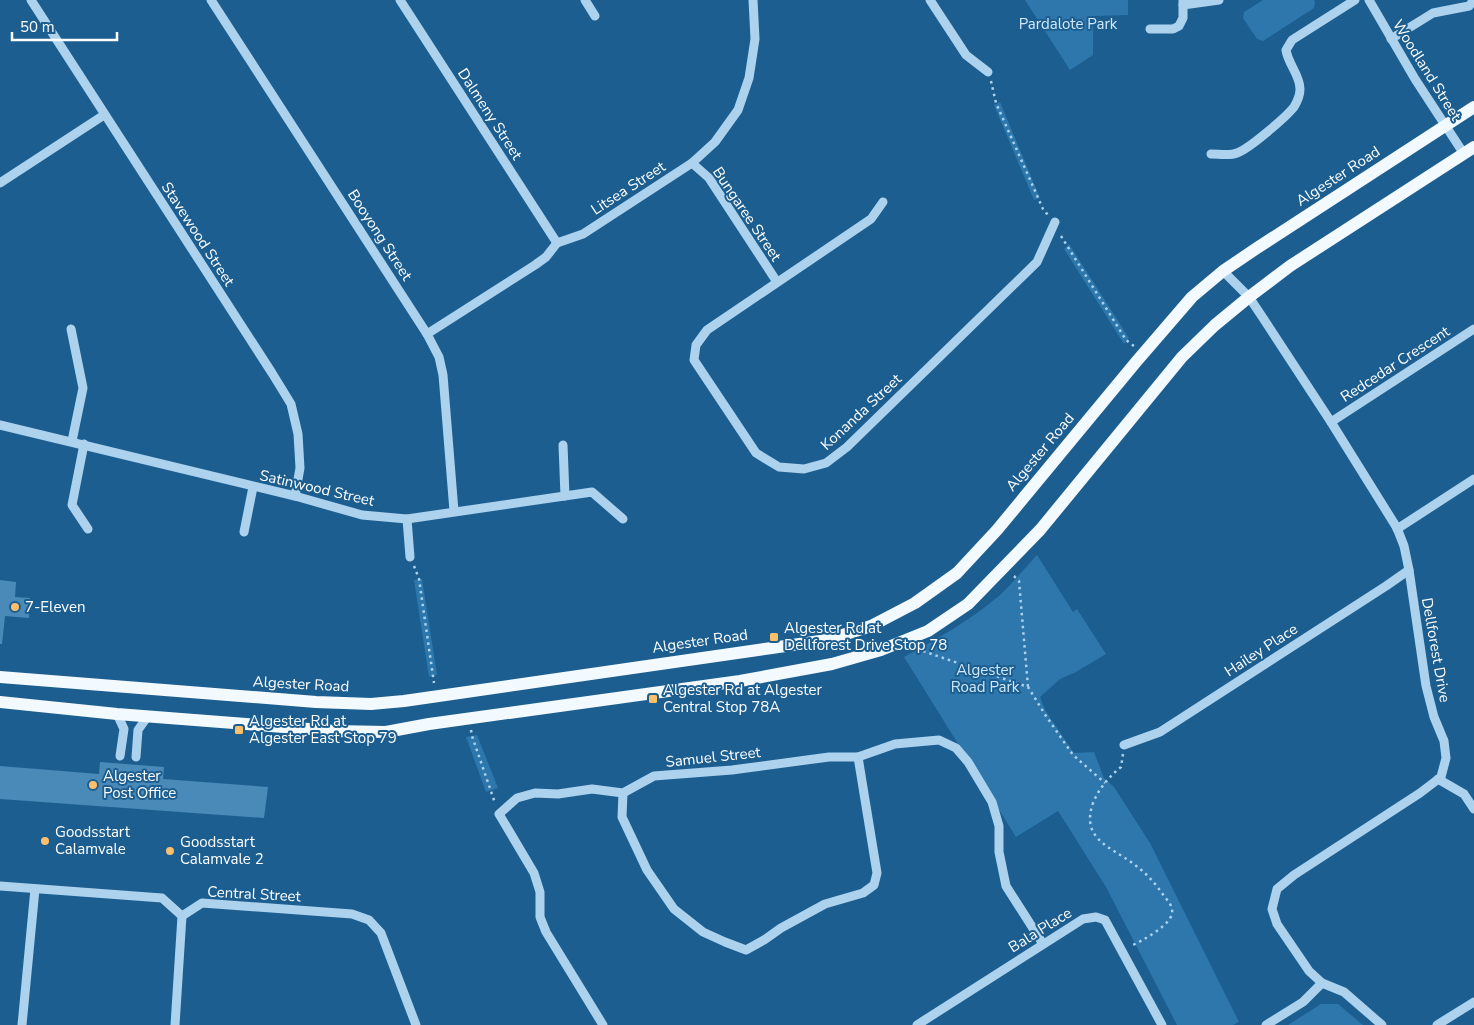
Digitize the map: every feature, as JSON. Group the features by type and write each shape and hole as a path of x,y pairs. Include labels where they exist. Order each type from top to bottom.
{"main road":[{"name":"Algester Road","path":"0,676 316,702 371,704 404,701 827,640 871,626 915,603 957,573 997,530 1192,297 1223,271 1257,248 1474,107"},
{"path":"0,702 117,714 335,731 386,732 469,718 740,681 832,664 881,650 928,631 968,604 1040,530 1182,357 1215,325 1290,266 1469,150"}],"street":[{"name":"Stavewood Street","path":"31,0 291,404 298,434 300,468 295,496"},
{"name":"Booyong Street","path":"211,0 427,334 439,357 443,375 454,511"},
{"name":"Dalmeny Street","path":"400,0 557,243"},
{"path":"585,0 595,16"},
{"name":"Litsea Street","path":"427,334 535,264 546,256 557,243 583,234 692,163 715,142 738,110 749,78 755,39 753,0"},
{"path":"930,0 966,55 988,72"},
{"path":"1150,29 1172,29 1179,26 1183,18 1183,2 1220,0"},
{"path":"1211,154 1235,154 1247,149 1292,109 1298,99 1300,88 1297,77 1287,58 1286,50 1292,40 1355,0"},
{"name":"Woodland Street","path":"1369,0 1415,79 1446,125 1469,150"},
{"path":"1391,39 1433,13 1469,6 1474,0"},
{"path":"0,183 104,115"},
{"name":"Bungaree Street","path":"692,163 709,178 776,282"},
{"name":"Konanda Street","path":"883,202 871,219 707,330 696,345 694,360 756,453 779,467 804,469 826,463 847,447 1037,262 1055,222"},
{"name":"Dellforest Drive","path":"1223,271 1249,297 1331,422 1397,529 1404,546 1409,570 1426,686 1434,717 1444,741 1446,758 1441,777 1438,779"},
{"path":"70,329 83,388 72,441"},
{"name":"Redcedar Crescent","path":"1331,422 1474,329"},
{"name":"Satinwood Street","path":"0,425 295,496 362,515 407,519 592,492 623,519"},
{"path":"84,444 72,505 88,528"},
{"path":"563,445 565,496"},
{"path":"1397,529 1474,479"},
{"path":"244,532 253,486"},
{"path":"407,519 410,558"},
{"name":"Hailey Place","path":"1124,745 1160,732 1409,570"},
{"path":"117,714 124,729 120,756"},
{"path":"136,757 138,730 148,716"},
{"name":"Samuel Street","path":"623,793 654,776 732,770 830,757 858,757 895,744 939,740 956,748 968,762 992,802 999,826 999,852 1006,886 1043,944"},
{"path":"603,1025 546,932 540,918 540,892 534,873 500,814 517,798 535,793 558,794 592,789 623,793 622,817 647,870 674,908 703,932 746,950 825,904 863,894 874,885 877,873 858,757"},
{"path":"1382,1025 1344,992 1322,983 1309,971 1277,924 1272,909 1277,889 1294,875 1420,793 1438,779 1464,794 1474,809"},
{"path":"0,886 162,898 182,916 174,1025"},
{"path":"22,1025 35,889"},
{"name":"Central Street","path":"182,916 202,903 352,914 369,920 381,933 416,1025"},
{"name":"Bala Place","path":"917,1025 1083,919 1096,917 1105,920 1162,1025"},
{"path":"1266,1025 1303,1002 1322,983"},
{"path":"1437,1025 1474,1002"}],"path":[{"path":"988,72 996,104 1043,209 1055,222 1063,239 1126,340 1134,346"},
{"path":"410,558 419,579 436,695"},
{"path":"1013,575 1019,581 1028,687 1072,755 1104,783"},
{"path":"914,647 918,650 1028,687"},
{"path":"469,718 472,736 500,814"},
{"path":"1122,952 1159,929 1169,920 1172,914 1171,906 1159,887 1135,865 1111,850 1094,836 1090,826 1091,808 1096,796 1104,783 1121,767 1124,745"}],"green space":[{"name":"Pardalote Park","path":"1025,0 1128,0 1128,15 1093,16 1093,55 1070,70"},
{"path":"1263,0 1314,0 1315,2 1314,8 1263,41 1257,39 1243,18 1244,12"},
{"path":"1000,102 1040,198 1034,200 994,105"},
{"path":"1069,244 1129,338 1124,344 1064,249"},
{"name":"Algester Road Park","path":"1037,555 1073,612 1077,609 1106,654 1060,679 1040,697 1045,710 1074,753 1094,752 1104,778 1114,787 1150,843 1239,1022 1233,1025 1177,1025 1106,887 1058,811 1016,837 904,657 954,629 989,604 1005,590"},
{"path":"422,579 437,675 429,677 414,580"},
{"path":"477,735 498,788 486,792 466,737"},
{"path":"1321,1004 1338,1004 1363,1025 1288,1025"}],"building":[{"name":"7-Eleven","path":"0,580 16,582 15,597 30,598 29,618 5,616 2,644 0,644"},
{"path":"100,762 164,767 163,779 268,787 264,818 0,799 0,766 99,774"}],"place":[{"name":"7-Eleven","path":"15,607"},
{"name":"Algester Rd at Dellforest Drive Stop 78","path":"774,637"},
{"name":"Algester Rd at Algester Central Stop 78A","path":"653,699"},
{"name":"Algester Rd at Algester East Stop 79","path":"239,730"},
{"name":"Algester Post Office","path":"93,785"},
{"name":"Goodsstart Calamvale","path":"45,841"},
{"name":"Goodsstart Calamvale 2","path":"170,851"}]}
